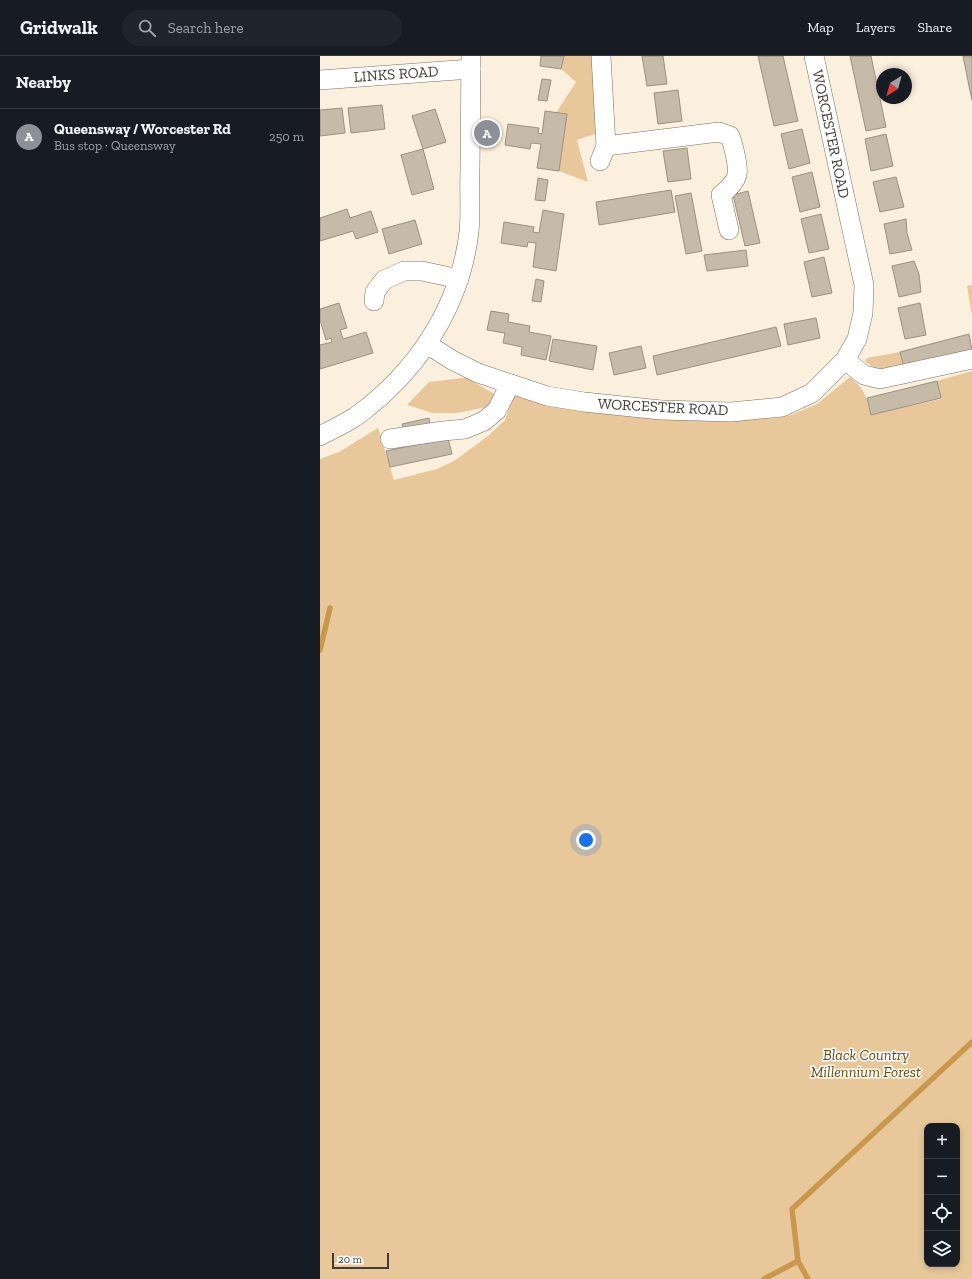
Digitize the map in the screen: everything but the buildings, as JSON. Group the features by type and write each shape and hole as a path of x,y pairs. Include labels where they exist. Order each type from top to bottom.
{"street":[{"path":"601,56 603,154 718,132 730,136 734,146 737,175 730,188 721,195 729,230"},
{"name":"WORCESTER ROAD","path":"427,344 452,360 478,373 547,396 584,402 661,410 731,412 782,407 812,393 845,360 857,339 864,312 864,285 814,56"},
{"path":"320,436 354,418 391,387 427,344 441,322 459,279 469,232 471,63"},
{"name":"LINKS ROAD","path":"320,80 471,63"},
{"path":"374,302 374,292 384,280 404,271 422,272 459,279"},
{"path":"845,360 864,375 880,379 972,360"},
{"path":"390,440 465,429 484,421 497,410 510,384"}],"green space":[{"path":"564,56 594,56 601,132 577,140 588,182 559,171 567,114 556,113 576,82 561,69"},
{"path":"972,285 972,316 967,286"},
{"path":"900,352 904,367 883,370 875,368 865,361 867,358"},
{"name":"Black Country Millennium Forest","path":"972,371 972,1279 320,1279 320,459 339,452 378,428 394,480 437,469 454,461 489,435 505,420 515,393 741,420 778,418 791,415 817,404 850,377 862,390 871,415 941,399 937,381"},
{"path":"467,378 496,395 494,400 487,407 457,413 433,413 407,405 429,382"}],"waterway":[{"path":"320,650 330,608"},
{"path":"764,1279 798,1261 792,1209 972,1042"},
{"path":"798,1261 808,1279"}],"place":[{"name":"Queensway / Worcester Rd","path":"487,133"}]}
